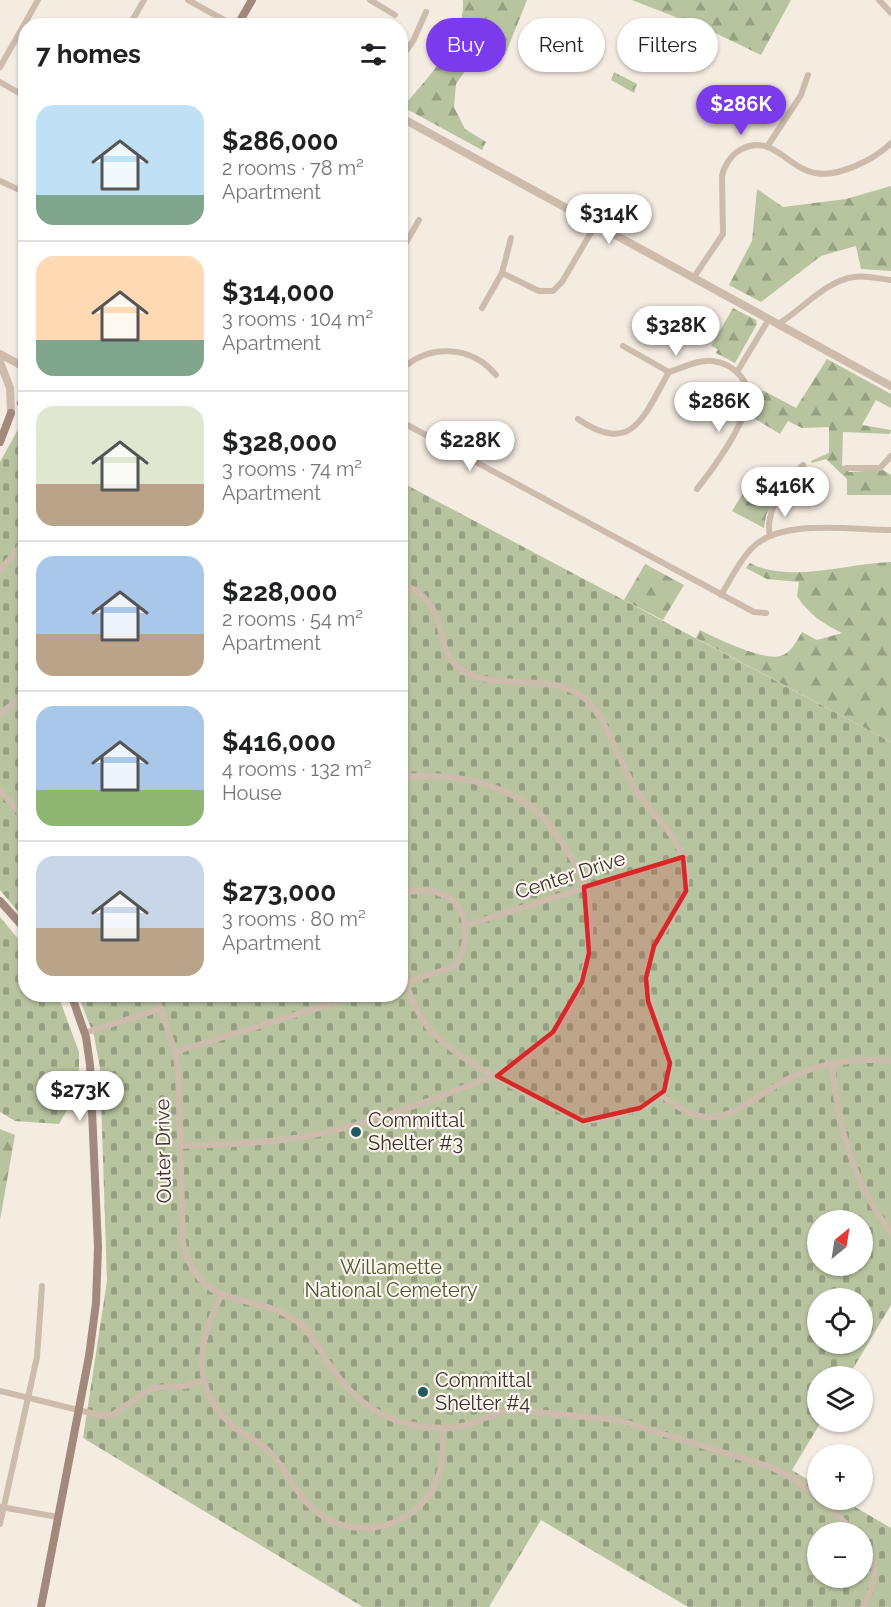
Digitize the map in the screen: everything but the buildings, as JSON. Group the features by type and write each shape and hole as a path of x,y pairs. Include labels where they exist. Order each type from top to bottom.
{"main road":[{"path":"241,18 252,0"},
{"path":"0,442 11,412"},
{"path":"0,901 18,921"},
{"path":"41,1607 93,1327 98,1247 91,1083 84,1032 74,1002"}],"street":[{"path":"28,18 38,0"},
{"path":"134,18 144,0"},
{"path":"188,0 221,18"},
{"path":"370,0 395,15"},
{"path":"879,0 891,12"},
{"path":"408,48 426,12"},
{"path":"0,67 18,35"},
{"path":"767,147 801,95 808,75"},
{"path":"0,82 18,92"},
{"path":"408,121 891,386"},
{"path":"694,277 723,234 722,180 725,167 743,149 767,147 807,171 822,174 840,171 873,156 891,143"},
{"path":"0,181 18,189"},
{"path":"408,239 419,220"},
{"path":"502,273 539,291 554,291 562,282 596,224"},
{"path":"482,308 502,273 511,238"},
{"path":"778,324 820,293 848,278 862,276 891,280"},
{"path":"737,372 769,319"},
{"path":"623,346 669,372 714,361 737,372 748,387 748,405 697,489"},
{"path":"408,365 417,358 452,350 480,360 496,375"},
{"path":"0,354 18,364"},
{"path":"0,362 10,388 11,412"},
{"path":"578,419 603,434 620,434 629,430 644,416 669,372"},
{"path":"11,412 18,406"},
{"path":"408,425 721,595 754,612 766,613"},
{"path":"846,468 880,468 891,456"},
{"path":"770,535 770,515 796,472 804,465"},
{"path":"721,595 753,546 770,535 795,529 891,530"},
{"path":"0,570 18,549"},
{"path":"408,587 419,592 434,609 440,619 446,649 455,665 462,671 487,678 562,687 587,700 599,716 618,759 639,794 672,834 682,857 686,891 679,909 654,946 646,978 648,1001 670,1063 667,1082 660,1094 655,1101 640,1108 583,1121 460,1056 427,1026 408,992"},
{"path":"0,714 18,699"},
{"path":"178,1146 239,1145 319,1134 405,1109 497,1076 535,1049 553,1032 568,1011 582,982 589,953 590,917 582,876 552,826 531,806 500,789 462,777 428,774 408,776"},
{"path":"0,791 18,810"},
{"name":"Center Drive","path":"467,925 682,857"},
{"path":"408,892 417,890 444,894 461,909 467,925 464,950 456,966 408,981"},
{"name":"Outer Drive","path":"158,1002 175,1052 178,1071 181,1229 185,1254 202,1281 222,1296"},
{"path":"175,1052 336,1002"},
{"path":"84,1032 160,1009"},
{"path":"660,1094 691,1114 708,1116 728,1114 743,1108 786,1079 832,1063 891,1061"},
{"path":"832,1063 837,1112 847,1149 867,1195 891,1233"},
{"path":"0,1524 38,1349 42,1286"},
{"path":"443,1428 441,1469 436,1483 420,1506 393,1524 352,1527 328,1520 309,1505 267,1449 237,1430 222,1414 208,1392 204,1380 202,1352 205,1332 222,1296 276,1310 296,1320 310,1334 339,1380 361,1402 377,1412 409,1424 443,1428 471,1424 507,1411 618,1420 771,1467 792,1478 807,1490"},
{"path":"0,1391 79,1408 89,1413 112,1415 144,1390 186,1386 204,1380"},
{"path":"2,1507 58,1517"},
{"path":"831,1510 844,1522"},
{"path":"863,1607 873,1588 876,1573 873,1556"}],"highlighted area":[{"path":"683,857 686,891 654,946 646,978 648,1001 670,1063 664,1091 640,1108 583,1121 497,1076 553,1032 582,982 589,953 584,887"}],"green space":[{"path":"463,0 527,0 506,52 506,18 461,18"},
{"path":"632,0 791,0 761,55 718,34 718,18 678,18"},
{"path":"432,72 464,72 456,84 454,107 465,129 486,142 482,150 408,110 408,101"},
{"path":"614,72 637,84 634,93 611,80"},
{"path":"891,186 891,271 861,269 856,246 821,256 761,302 729,285 752,241 757,189 783,207 846,199"},
{"path":"733,308 756,320 757,324 735,363 716,353 718,349 711,346"},
{"path":"827,359 891,394 891,408 876,400 862,425 891,430 890,434 843,432 842,465 849,472 883,470 891,475 891,495 847,495 847,479 826,459 812,463 811,461 829,453 829,427 802,428 788,421 780,434 752,417 757,405 757,392 764,391 796,408"},
{"path":"18,430 18,912 0,890 0,462"},
{"name":"Willamette National Cemetery","path":"408,486 891,742 891,1305 873,1335 873,1288 807,1288 807,1354 862,1354 855,1366 807,1366 807,1432 815,1432 792,1470 807,1479 807,1510 860,1510 891,1528 891,1607 688,1607 541,1520 489,1607 363,1607 83,1438 107,1281 100,1068 94,1036 81,1002 408,1002"},
{"path":"745,490 772,505 766,515 764,528 732,511"},
{"path":"891,562 891,742 696,638 700,630 740,648 773,657 787,653 802,632 817,640 842,633 823,622 806,608 797,596 799,582 767,579 746,568 750,563 765,569 800,572"},
{"path":"645,564 684,585 663,620 624,600"},
{"path":"0,917 18,939 18,1002 61,1002 79,1052 79,1089 59,1124 15,1121 0,1112"},
{"path":"0,1129 15,1135 0,1220"}],"place":[{"name":"Committal Shelter #3","path":"356,1132"},
{"name":"Committal Shelter #4","path":"423,1392"}]}
